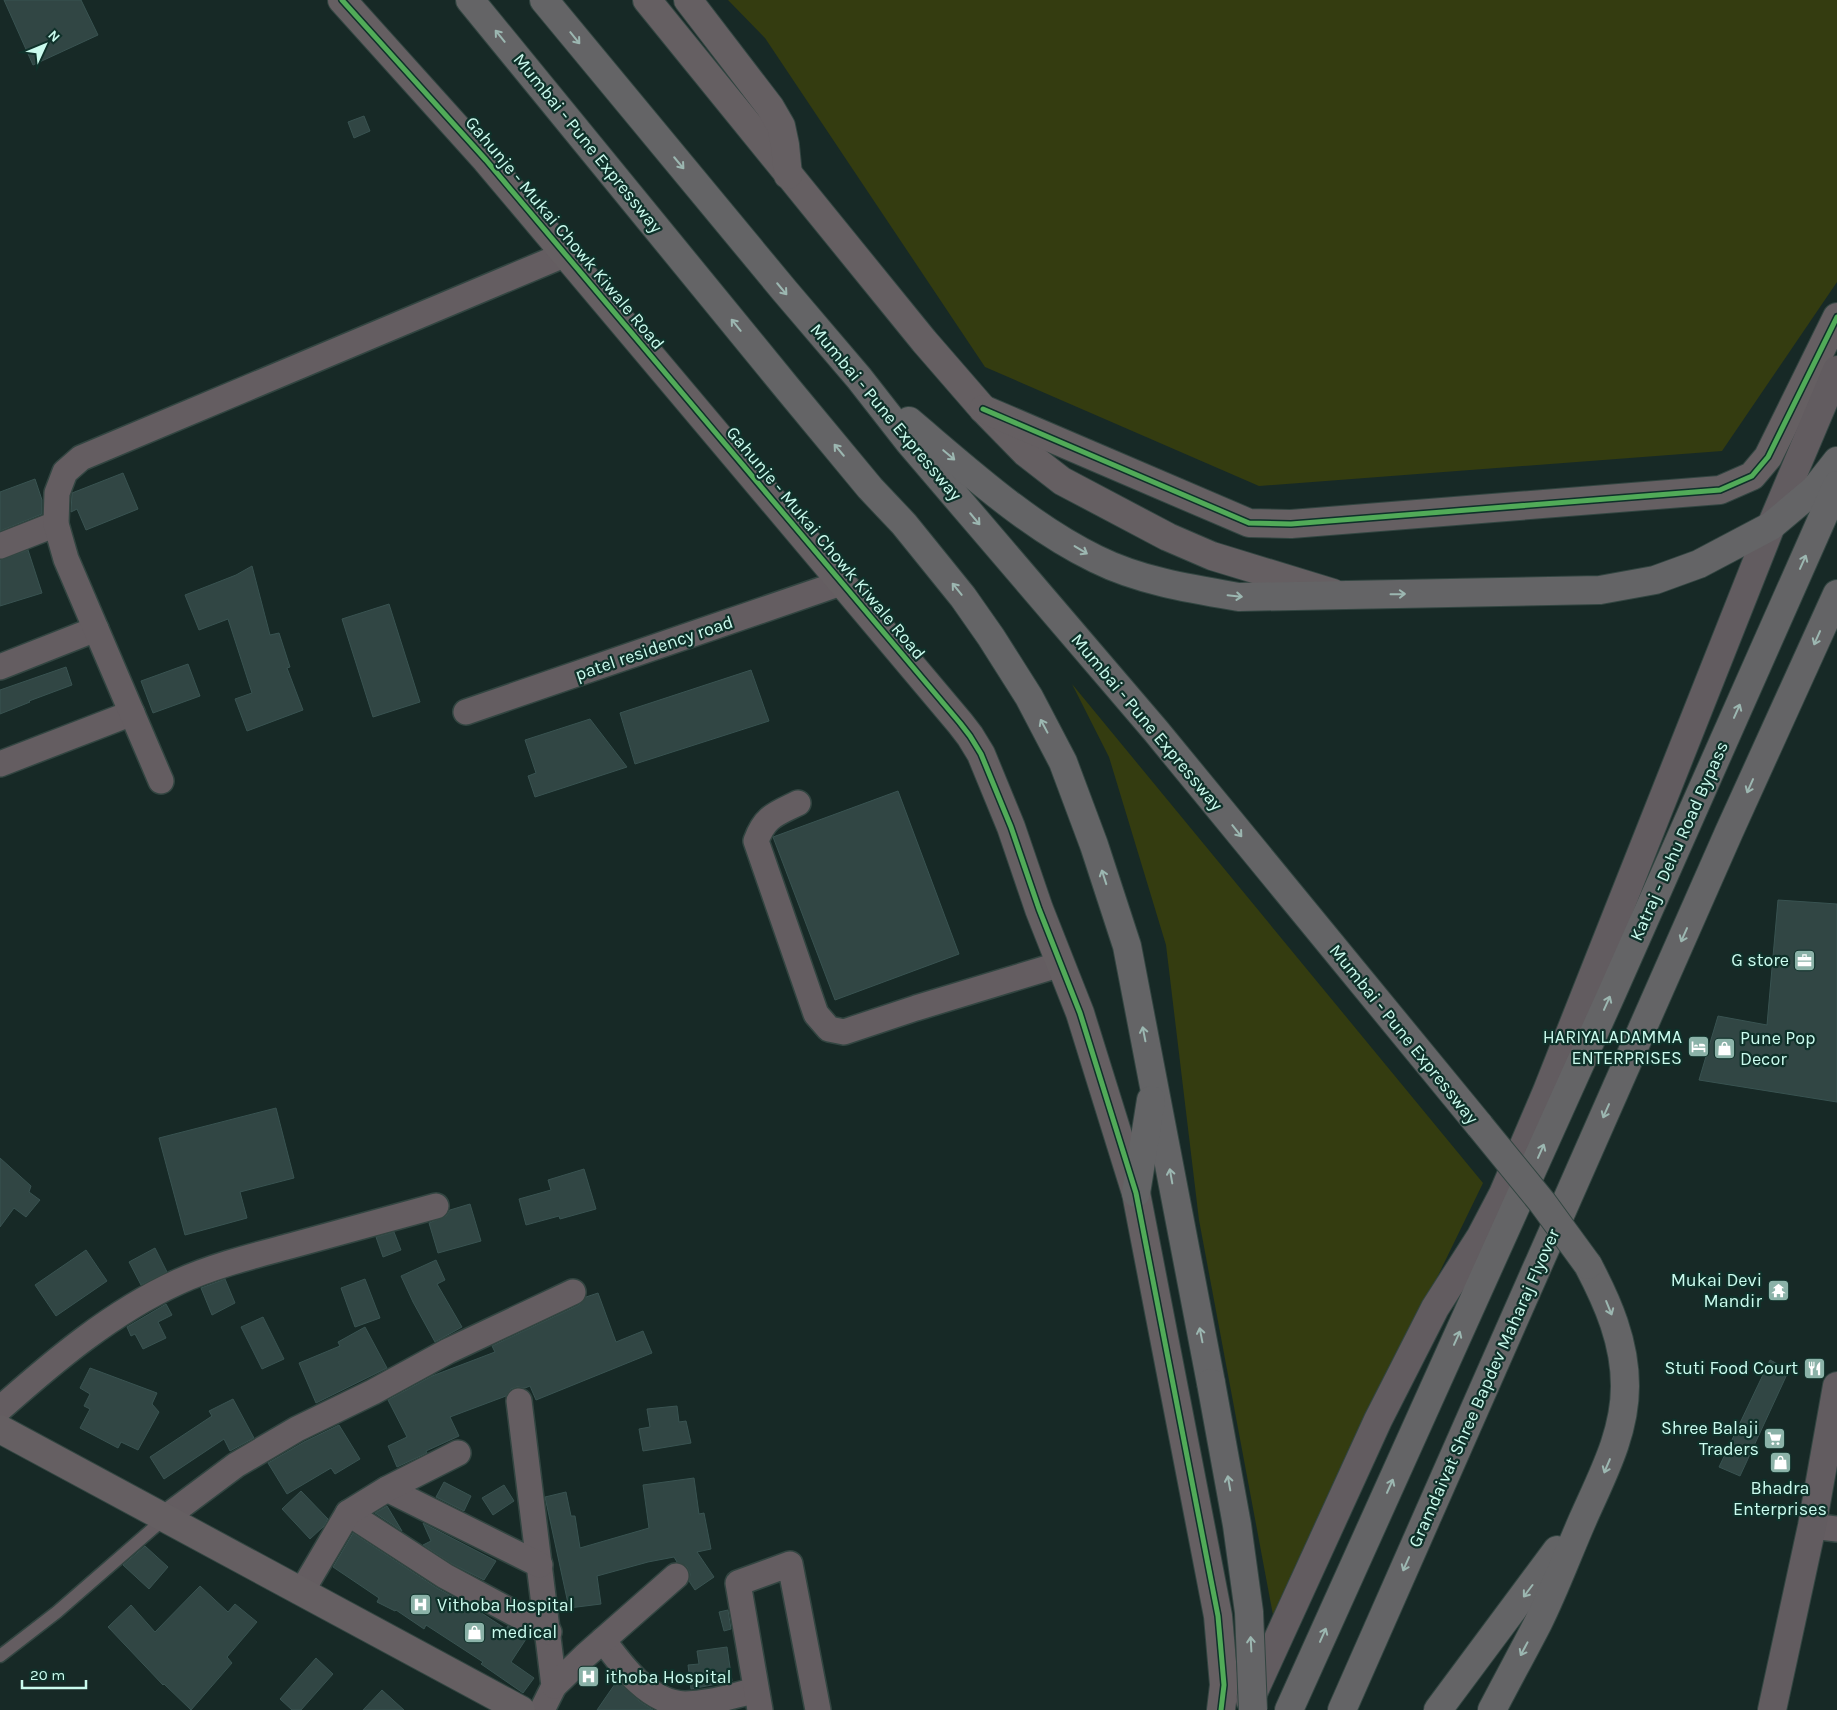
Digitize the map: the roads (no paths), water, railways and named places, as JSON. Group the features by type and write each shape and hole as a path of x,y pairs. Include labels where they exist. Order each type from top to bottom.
{"highway":[{"name":"Mumbai - Pune Expressway","path":"470,0 788,389 870,488 904,524 963,597 991,636 1029,697 1063,762 1094,845 1127,946 1237,1526 1249,1612 1253,1710"},
{"name":"Mumbai - Pune Expressway","path":"544,0 859,378 909,442 1156,731 1542,1202 1588,1265 1605,1298 1616,1327 1621,1346 1625,1387 1624,1408 1616,1442 1595,1493"},
{"path":"859,378 993,493 1096,560 1136,575 1187,589 1239,597 1600,590 1655,580 1699,564 1771,526 1815,489 1837,461"},
{"name":"Katraj - Dehu Road Bypass","path":"1513,1192 1837,485"},
{"name":"Gramdaivat Shree Bapdev Maharaj Flyover","path":"1345,1704 1729,832 1837,594"},
{"path":"1136,1193 1154,1082"},
{"path":"1289,1710 1513,1192"},
{"path":"1438,1710 1545,1568 1595,1493"},
{"path":"1492,1710 1538,1622 1595,1493"}],"main road":[{"path":"1245,1710 1378,1420 1435,1308 1481,1236 1513,1192 1550,1082 1771,526 1837,370"},
{"path":"1772,1710 1824,1527 1837,1386"}],"street":[{"name":"Gahunje - Mukai Chowk Kiwale Road","path":"342,0 486,160 974,742 992,780 1011,828 1039,909 1080,1013 1136,1193 1218,1616 1224,1685 1220,1710"},
{"path":"647,0 788,175 983,410 1026,453 1055,476 1168,537 1212,556 1339,595"},
{"path":"688,0 770,107 781,126 786,145 788,175"},
{"path":"161,781 66,559 56,524 57,493 65,472 81,458 566,254"},
{"path":"983,410 1249,523 1291,524 1720,490 1752,476 1768,457 1837,317"},
{"path":"0,546 56,524"},
{"name":"patel residency road","path":"466,712 841,583"},
{"path":"0,667 96,629"},
{"path":"0,764 132,713"},
{"path":"798,803 771,816 761,826 756,841 816,1014 829,1030 844,1032 1060,964"},
{"path":"0,1409 82,1340 132,1307 178,1282 245,1258 436,1206"},
{"path":"165,1518 236,1465 297,1429 374,1392 448,1351 573,1292"},
{"path":"519,1401 554,1686"},
{"path":"0,1429 521,1710"},
{"path":"302,1591 348,1513 387,1489 458,1452"},
{"path":"387,1489 540,1565"},
{"path":"348,1513 445,1576 548,1632"},
{"path":"603,1640 624,1669 645,1688 665,1699 683,1704 752,1701 738,1583 790,1564 818,1710"},
{"path":"542,1710 554,1686 676,1576"}],"lane":[{"path":"0,1656 57,1612 165,1518"}],"place":[{"name":"G store","path":"1805,960"},
{"name":"HARIYALADAMMA ENTERPRISES","path":"1698,1047"},
{"name":"Pune Pop Decor","path":"1724,1048"},
{"name":"Mukai Devi Mandir","path":"1778,1290"},
{"name":"Stuti Food Court","path":"1814,1368"},
{"name":"Shree Balaji Traders","path":"1775,1438"},
{"name":"Bhadra Enterprises","path":"1780,1463"},
{"name":"Vithoba Hospital","path":"421,1605"},
{"name":"medical","path":"475,1632"},
{"name":"ithoba Hospital","path":"589,1677"}]}
